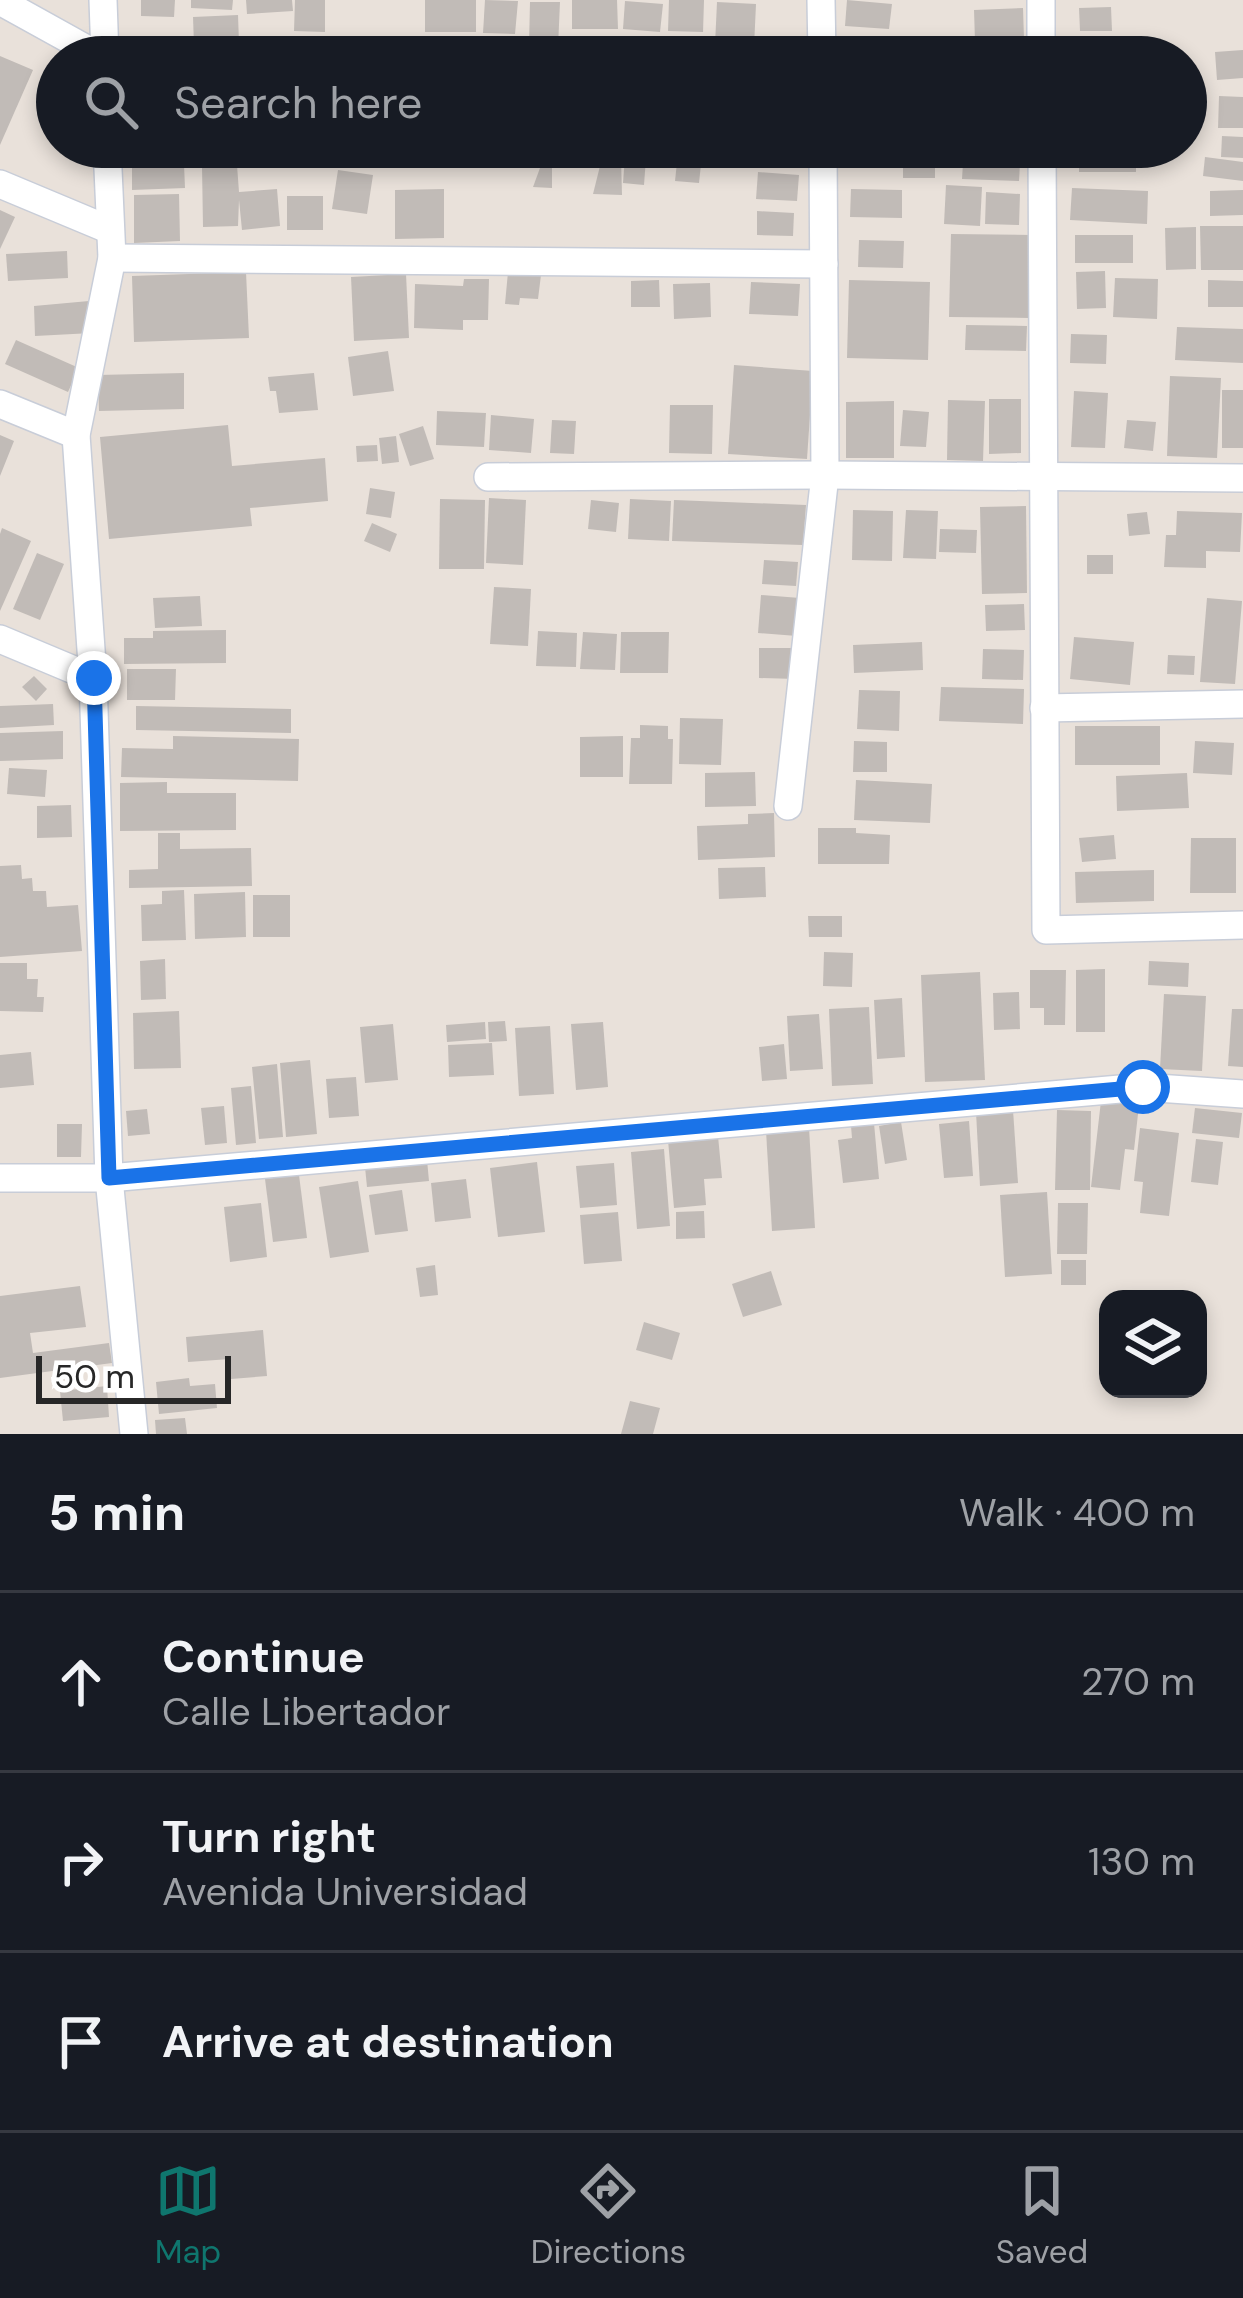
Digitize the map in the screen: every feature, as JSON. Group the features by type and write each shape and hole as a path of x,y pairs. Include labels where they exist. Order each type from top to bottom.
{"street":[{"path":"103,0 103,36"},
{"path":"821,0 822,36"},
{"path":"1041,0 1042,36"},
{"path":"0,1 64,36"},
{"path":"108,168 111,244 76,435 94,678 109,1178 134,1434"},
{"path":"788,806 825,475 823,168"},
{"path":"1042,168 1046,930 1243,926"},
{"path":"0,184 111,244 824,264"},
{"path":"0,404 76,435"},
{"path":"488,477 1243,478"},
{"path":"0,639 94,678"},
{"path":"1044,708 1243,704"},
{"path":"0,1178 109,1178 1143,1087 1243,1094"}],"building":[{"path":"141,0 175,0 174,17 141,16"},
{"path":"191,0 233,0 232,10 191,8"},
{"path":"246,0 292,0 293,11 247,14"},
{"path":"295,0 325,0 325,32 294,31"},
{"path":"425,0 476,0 476,32 425,32"},
{"path":"485,0 518,1 515,34 483,33"},
{"path":"572,0 617,0 618,29 572,29"},
{"path":"669,0 704,0 703,32 668,31"},
{"path":"847,0 892,4 889,29 845,26"},
{"path":"625,1 663,4 660,32 623,29"},
{"path":"530,2 560,2 558,36 529,36"},
{"path":"717,2 756,4 755,36 715,36"},
{"path":"1111,7 1112,31 1080,31 1079,8"},
{"path":"1023,8 1024,36 975,36 974,10"},
{"path":"238,15 239,36 194,36 193,17"},
{"path":"1243,50 1243,78 1217,80 1215,52"},
{"path":"0,56 33,70 0,145"},
{"path":"1219,96 1243,97 1243,128 1218,128"},
{"path":"1222,136 1243,137 1243,158 1221,157"},
{"path":"1207,157 1243,162 1243,181 1203,176"},
{"path":"132,168 184,168 185,188 132,190"},
{"path":"202,168 237,168 239,192 277,189 280,226 242,230 239,200 238,226 203,227"},
{"path":"540,168 552,168 552,188 533,187"},
{"path":"600,168 621,168 622,195 593,194"},
{"path":"624,168 645,168 644,185 623,183"},
{"path":"676,168 701,168 699,183 675,181"},
{"path":"903,168 935,168 935,178 903,178"},
{"path":"963,168 1020,168 1019,181 962,179"},
{"path":"1079,168 1136,168 1136,172 1079,172"},
{"path":"338,170 373,175 367,214 332,209"},
{"path":"758,172 799,175 797,201 756,199"},
{"path":"946,185 982,187 980,226 944,224"},
{"path":"1072,188 1148,191 1147,224 1070,220"},
{"path":"444,189 444,238 395,239 395,190"},
{"path":"851,189 902,190 902,218 850,217"},
{"path":"1243,190 1243,215 1210,216 1210,191"},
{"path":"986,192 1020,194 1019,225 985,224"},
{"path":"179,194 180,241 134,243 134,195"},
{"path":"287,196 323,196 323,230 287,230"},
{"path":"0,210 15,217 0,249"},
{"path":"757,211 794,213 793,236 757,235"},
{"path":"1200,226 1243,226 1243,270 1201,270"},
{"path":"1196,227 1196,269 1166,270 1165,228"},
{"path":"951,234 1031,235 1029,318 949,317"},
{"path":"1075,235 1133,235 1133,263 1075,263"},
{"path":"859,240 904,241 903,268 858,267"},
{"path":"67,251 68,278 8,281 6,254"},
{"path":"1105,271 1106,308 1077,309 1076,272"},
{"path":"246,272 249,338 134,342 132,276"},
{"path":"508,272 541,275 538,299 520,298 519,305 505,304"},
{"path":"406,274 409,338 354,341 351,277"},
{"path":"1115,278 1158,279 1157,319 1113,317"},
{"path":"464,279 489,279 488,320 463,320 463,330 414,328 415,284 463,286"},
{"path":"659,280 660,307 631,307 631,281"},
{"path":"849,280 930,282 928,360 847,358"},
{"path":"1208,280 1243,281 1243,307 1208,307"},
{"path":"751,282 800,284 798,316 749,314"},
{"path":"710,283 711,317 674,319 673,284"},
{"path":"89,301 92,333 35,336 34,306"},
{"path":"966,325 1027,326 1026,351 965,350"},
{"path":"1177,327 1243,329 1243,363 1175,360"},
{"path":"1071,334 1107,335 1106,364 1070,363"},
{"path":"16,340 79,368 68,392 5,364"},
{"path":"388,351 394,391 353,396 348,357"},
{"path":"734,365 813,371 807,459 728,454"},
{"path":"184,373 184,409 99,411 98,375"},
{"path":"314,373 318,410 279,413 268,377"},
{"path":"1170,376 1221,378 1217,458 1167,456"},
{"path":"1222,390 1243,390 1243,448 1222,448"},
{"path":"1074,391 1108,393 1105,448 1071,447"},
{"path":"989,399 1021,399 1021,453 989,454"},
{"path":"948,400 985,401 983,461 947,460"},
{"path":"894,401 894,458 846,458 846,402"},
{"path":"670,405 713,405 712,454 669,453"},
{"path":"903,410 929,412 926,447 900,446"},
{"path":"437,411 486,413 484,447 436,445"},
{"path":"491,415 534,419 531,453 489,450"},
{"path":"552,420 576,421 574,454 550,453"},
{"path":"1127,420 1156,422 1153,451 1124,448"},
{"path":"228,425 232,466 325,458 328,501 250,508 252,526 109,539 100,437"},
{"path":"423,426 434,459 410,466 399,434"},
{"path":"0,435 14,441 0,476"},
{"path":"396,436 399,462 382,464 379,438"},
{"path":"377,445 378,461 357,462 356,446"},
{"path":"370,488 395,492 391,518 366,514"},
{"path":"489,498 526,500 523,565 486,563"},
{"path":"440,499 485,500 484,569 439,569"},
{"path":"630,499 671,501 669,541 628,539"},
{"path":"591,500 619,503 616,532 588,529"},
{"path":"674,500 806,505 803,545 672,541"},
{"path":"1026,506 1027,593 982,594 980,507"},
{"path":"853,510 893,511 892,561 852,560"},
{"path":"906,510 938,511 936,559 903,558"},
{"path":"1177,511 1242,513 1240,552 1206,551 1206,568 1164,567 1166,535 1176,535"},
{"path":"1147,512 1150,534 1129,536 1127,514"},
{"path":"372,523 397,534 390,552 364,541"},
{"path":"2,528 31,541 0,611 0,534"},
{"path":"940,529 977,530 976,553 939,552"},
{"path":"37,553 64,564 40,620 13,609"},
{"path":"1087,555 1113,555 1113,574 1087,574"},
{"path":"764,560 798,562 796,586 762,584"},
{"path":"494,587 531,589 528,646 490,644"},
{"path":"761,595 800,598 797,636 758,633"},
{"path":"200,596 202,626 155,628 153,598"},
{"path":"1207,598 1242,601 1235,684 1200,682"},
{"path":"1024,604 1025,630 986,631 985,605"},
{"path":"226,630 226,663 124,664 124,638 153,638 153,631"},
{"path":"538,631 577,633 576,667 536,666"},
{"path":"583,632 617,634 615,670 580,669"},
{"path":"621,632 669,632 668,673 620,673"},
{"path":"1074,637 1134,642 1130,685 1070,679"},
{"path":"922,642 923,670 854,673 853,645"},
{"path":"759,648 797,648 796,679 759,678"},
{"path":"983,649 1024,650 1023,680 982,679"},
{"path":"1168,655 1195,656 1194,675 1167,674"},
{"path":"127,669 176,669 175,700 127,700"},
{"path":"34,676 47,689 36,701 22,687"},
{"path":"941,687 1024,689 1023,724 939,721"},
{"path":"859,690 900,691 899,731 857,729"},
{"path":"53,704 54,725 0,728 0,706"},
{"path":"136,706 291,709 291,733 136,730"},
{"path":"680,718 723,719 721,765 679,764"},
{"path":"640,725 668,726 668,739 673,739 672,784 629,784 631,738 640,738"},
{"path":"1075,726 1160,726 1160,765 1075,765"},
{"path":"63,731 63,759 0,761 0,733"},
{"path":"173,736 299,739 298,781 121,777 122,748 173,749"},
{"path":"623,736 623,777 580,777 580,737"},
{"path":"854,741 887,742 887,772 853,772"},
{"path":"1195,741 1234,743 1232,775 1193,773"},
{"path":"9,768 47,770 45,797 7,794"},
{"path":"755,772 756,806 705,807 705,773"},
{"path":"1187,773 1189,808 1117,811 1116,776"},
{"path":"856,780 932,784 930,823 854,820"},
{"path":"167,782 167,793 236,793 236,830 120,831 120,783"},
{"path":"71,805 72,837 37,838 37,806"},
{"path":"774,813 775,857 698,860 697,826 748,824 748,814"},
{"path":"818,828 856,828 856,833 890,835 889,864 818,864"},
{"path":"158,833 180,833 180,849 251,848 252,886 129,888 129,870 158,869"},
{"path":"1114,835 1116,859 1082,862 1079,838"},
{"path":"1191,838 1236,838 1236,893 1190,893"},
{"path":"21,865 22,879 32,878 33,891 46,891 47,907 78,905 82,951 0,957 0,866"},
{"path":"765,867 766,897 719,899 718,868"},
{"path":"1154,870 1154,901 1076,903 1075,872"},
{"path":"184,890 186,940 142,941 141,905 162,904 162,891"},
{"path":"245,892 246,937 195,939 194,894"},
{"path":"253,895 290,895 290,937 253,937"},
{"path":"808,916 842,916 842,937 809,937"},
{"path":"824,952 853,953 852,987 823,986"},
{"path":"165,959 166,999 141,1000 140,961"},
{"path":"1149,961 1189,963 1188,987 1148,985"},
{"path":"0,963 27,963 27,979 38,979 37,997 44,997 43,1012 0,1011"},
{"path":"1105,969 1105,1032 1076,1032 1076,970"},
{"path":"1030,970 1066,970 1065,1025 1044,1025 1044,1008 1030,1008"},
{"path":"980,972 985,1080 925,1082 921,975"},
{"path":"1019,992 1020,1029 994,1030 993,993"},
{"path":"1164,994 1206,996 1202,1071 1160,1069"},
{"path":"902,998 905,1057 877,1059 874,1000"},
{"path":"869,1007 873,1084 832,1086 829,1009"},
{"path":"1232,1009 1243,1009 1243,1067 1228,1066"},
{"path":"179,1011 181,1068 134,1069 133,1013"},
{"path":"819,1014 823,1069 790,1071 787,1016"},
{"path":"505,1021 507,1041 489,1042 488,1022"},
{"path":"485,1022 486,1039 447,1042 446,1025"},
{"path":"603,1022 608,1087 576,1090 571,1024"},
{"path":"393,1024 398,1080 365,1083 360,1027"},
{"path":"550,1026 554,1094 519,1096 515,1028"},
{"path":"492,1043 494,1075 449,1077 448,1045"},
{"path":"784,1044 787,1079 762,1081 759,1047"},
{"path":"31,1052 34,1085 0,1088 0,1055"},
{"path":"310,1060 317,1134 286,1137 280,1063"},
{"path":"277,1064 283,1137 259,1139 252,1067"},
{"path":"356,1077 359,1116 329,1118 326,1079"},
{"path":"251,1086 256,1143 236,1145 231,1088"},
{"path":"1101,1101 1139,1105 1134,1150 1125,1149 1120,1190 1091,1187"},
{"path":"224,1106 227,1143 205,1145 201,1108"},
{"path":"1195,1108 1242,1113 1239,1138 1192,1133"},
{"path":"147,1109 150,1134 128,1136 126,1111"},
{"path":"1013,1110 1018,1183 980,1186 976,1112"},
{"path":"1057,1110 1091,1111 1090,1190 1055,1190"},
{"path":"969,1121 973,1176 944,1178 939,1124"},
{"path":"901,1122 907,1160 885,1164 879,1126"},
{"path":"874,1123 879,1179 843,1183 838,1140 852,1138 851,1126"},
{"path":"57,1124 82,1124 81,1157 57,1157"},
{"path":"809,1128 815,1228 772,1231 766,1131"},
{"path":"1140,1128 1179,1133 1169,1216 1140,1213 1143,1182 1134,1181"},
{"path":"718,1136 722,1178 704,1179 706,1205 674,1208 668,1140"},
{"path":"1196,1139 1223,1142 1218,1185 1191,1182"},
{"path":"664,1149 670,1226 637,1229 631,1152"},
{"path":"427,1160 429,1181 367,1187 365,1167"},
{"path":"537,1162 545,1232 498,1237 490,1168"},
{"path":"614,1163 617,1205 580,1208 576,1166"},
{"path":"299,1175 307,1238 273,1242 265,1179"},
{"path":"466,1179 471,1218 435,1222 431,1183"},
{"path":"358,1181 369,1252 330,1258 319,1187"},
{"path":"402,1190 408,1231 375,1235 369,1195"},
{"path":"1047,1192 1052,1274 1005,1277 1000,1195"},
{"path":"261,1203 267,1257 230,1262 224,1207"},
{"path":"1058,1203 1088,1203 1087,1254 1057,1254"},
{"path":"704,1211 705,1238 676,1239 676,1212"},
{"path":"618,1212 622,1261 584,1264 580,1215"},
{"path":"1061,1260 1086,1260 1086,1285 1061,1285"},
{"path":"435,1265 438,1295 420,1297 416,1268"},
{"path":"771,1271 782,1305 743,1317 732,1284"},
{"path":"80,1286 86,1327 30,1333 33,1353 109,1343 112,1363 0,1378 0,1296"},
{"path":"644,1322 680,1333 672,1360 636,1350"},
{"path":"263,1330 267,1376 231,1379 230,1359 188,1362 186,1337"},
{"path":"189,1378 190,1386 215,1384 217,1408 159,1414 156,1382"},
{"path":"107,1386 109,1417 63,1421 60,1391"},
{"path":"630,1401 660,1408 653,1434 621,1434"},
{"path":"185,1418 187,1434 156,1434 155,1420"}],"route":[{"path":"94,678 109,1178 1143,1087"}]}
